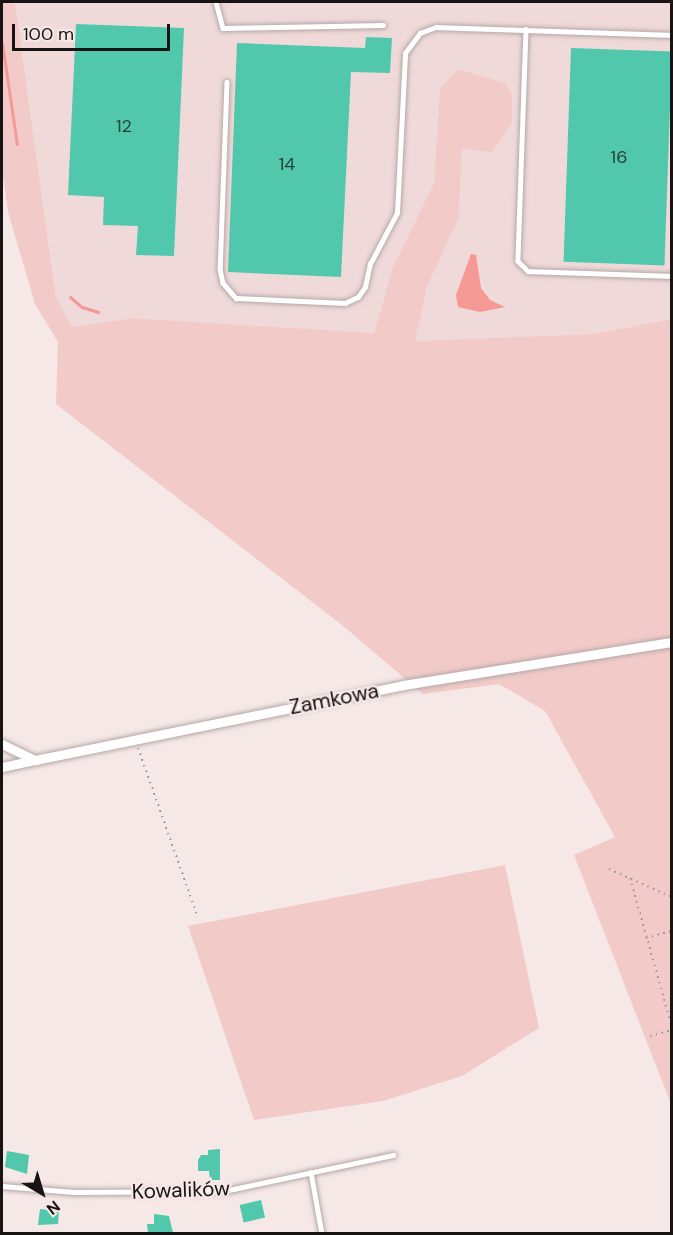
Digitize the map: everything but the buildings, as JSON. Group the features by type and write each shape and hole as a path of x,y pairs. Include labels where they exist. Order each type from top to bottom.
{"street":[{"name":"Zamkowa","path":"2,766 403,685 672,642"},
{"path":"2,744 36,760"}],"lane":[{"path":"216,2 224,28 383,25"},
{"path":"227,82 220,268 223,283 236,298 345,303 358,297 365,287 370,264 397,213 405,53 410,42 436,27 672,35"},
{"path":"526,29 518,261 528,271 672,276"},
{"name":"Kowalików","path":"2,1186 74,1192 224,1191 393,1155"},
{"path":"311,1172 322,1233"}],"path":[{"path":"135,740 197,915"},
{"path":"609,869 672,897"},
{"path":"630,878 672,1029 650,1036"},
{"path":"646,938 672,931"}],"shaded area":[{"path":"2,2 15,2 56,298 73,327 132,318 374,333 393,267 434,183 440,89 458,69 505,83 512,94 512,123 492,152 462,149 459,217 427,287 415,341 593,334 671,319 671,1104 574,855 615,837 545,711 499,684 423,694 342,625 56,404 58,342 35,304 8,212 2,168"},
{"path":"15,2 671,2 671,319 593,334 414,341 427,287 459,217 462,149 505,83 458,69 440,89 434,183 393,267 374,333 132,318 73,327 56,298"},
{"path":"471,254 476,255 481,288 490,300 505,307 480,312 458,307 456,295"},
{"path":"505,865 539,1028 462,1076 383,1101 254,1120 188,926"}],"waterway":[{"path":"2,43 17,144"},
{"path":"70,297 82,307 98,312"}]}
